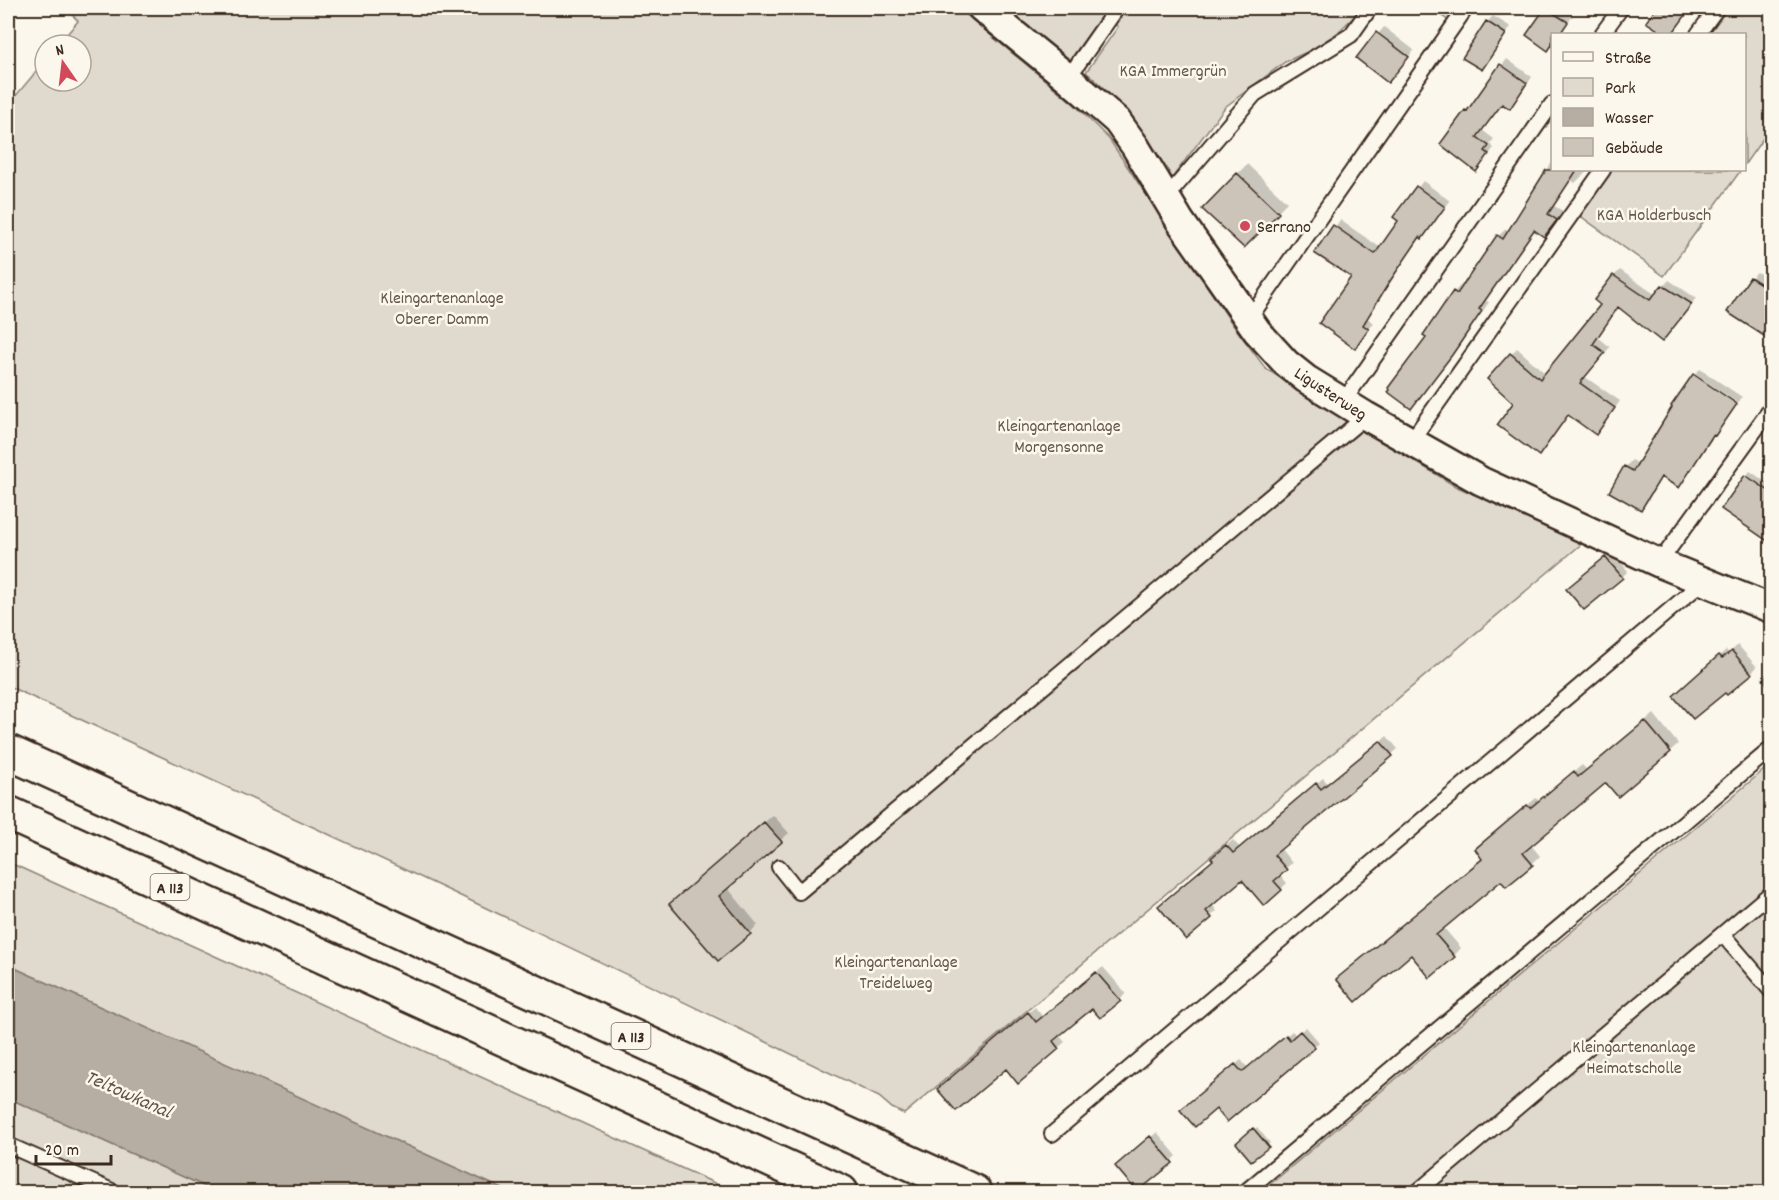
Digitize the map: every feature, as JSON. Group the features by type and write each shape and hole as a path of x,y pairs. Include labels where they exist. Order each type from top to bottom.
{"highway":[{"name":"A 113","path":"8,752 974,1192"},
{"name":"A 113","path":"8,813 841,1192"}],"street":[{"name":"Ligusterweg","path":"982,8 1068,78 1117,122 1136,146 1166,199 1249,319 1286,363 1306,379 1481,481 1659,564 1772,609"}],"lane":[{"path":"1068,78 1117,8"},
{"path":"1166,199 1255,94 1351,35 1370,8"},
{"path":"1249,319 1467,8"},
{"path":"1603,33 1621,8"},
{"path":"1699,33 1717,8"},
{"path":"1343,402 1551,105"},
{"path":"1411,441 1602,171"},
{"path":"1659,564 1772,407"},
{"path":"779,867 799,892 1366,416"},
{"path":"1052,1134 1704,581"},
{"path":"1245,1192 1772,748"},
{"path":"1417,1192 1772,892"},
{"path":"1723,935 1772,992"},
{"path":"8,1144 114,1192"}],"green space":[{"path":"66,8 958,8 1074,104 1109,139 1233,325 1266,369 1455,486 1584,542 904,1114 879,1097 554,940 8,686 8,105 33,75 33,93 93,93 93,33 68,33 78,21"},
{"path":"1004,8 1107,8 1070,60"},
{"name":"KGA Immergrün","path":"1124,8 1363,8 1336,34 1311,50 1285,62 1225,107 1169,182 1121,109 1099,83 1086,72 1118,27 1113,23"},
{"path":"1430,8 1475,8 1461,29"},
{"name":"KGA Holderbusch","path":"1728,8 1771,8 1771,127 1746,163 1746,33 1710,33"},
{"name":"KGA Holderbusch","path":"1611,171 1740,171 1664,276 1579,215"},
{"name":"Kleingartenanlage Heimatscholle","path":"1771,764 1771,1192 1261,1192"},
{"path":"8,862 734,1192 509,1192 8,965"},
{"path":"8,1098 217,1192 8,1192"}],"water":[{"name":"Teltowkanal","path":"8,965 509,1192 217,1192 8,1098"}],"building":[{"path":"1545,8 1568,22 1561,33 1551,33 1551,46 1548,51 1526,35"},
{"path":"1656,8 1691,8 1673,33 1662,33 1646,22"},
{"path":"1486,21 1506,34 1482,70 1462,58"},
{"path":"1376,32 1409,57 1388,83 1356,58"},
{"path":"1500,64 1527,83 1510,109 1502,104 1477,137 1489,146 1485,151 1489,154 1476,172 1440,144"},
{"path":"1546,170 1576,171 1548,214 1557,220 1544,237 1534,230 1479,309 1482,311 1452,355 1411,409 1388,392 1390,390 1388,388 1426,337 1423,335 1453,291 1457,294 1497,235 1503,239"},
{"path":"1237,173 1279,213 1244,248 1202,209"},
{"path":"1416,186 1445,207 1422,239 1420,237 1390,281 1363,325 1369,329 1355,349 1319,323 1351,277 1314,253 1333,225 1375,254 1398,221 1393,217"},
{"path":"1613,275 1650,300 1662,285 1692,304 1662,342 1618,307 1593,344 1605,353 1580,383 1615,408 1596,435 1568,415 1539,456 1497,425 1513,403 1487,379 1510,353 1540,379 1600,305 1594,300"},
{"path":"1750,277 1772,291 1772,341 1727,312"},
{"path":"1693,374 1737,404 1715,436 1713,435 1679,488 1661,477 1641,510 1609,492 1624,466 1633,471 1671,406"},
{"path":"1745,475 1772,493 1772,544 1721,509"},
{"path":"1605,557 1623,578 1584,610 1566,589"},
{"path":"1732,651 1752,674 1693,719 1673,696 1719,655 1722,658"},
{"path":"1645,721 1671,752 1618,797 1606,783 1523,853 1533,865 1506,887 1501,881 1436,935 1455,957 1430,978 1411,955 1356,1002 1336,979 1482,859 1475,849 1527,805 1530,808 1574,771 1578,777"},
{"path":"1380,741 1393,756 1274,855 1287,870 1274,881 1282,890 1264,906 1242,880 1206,911 1212,918 1186,940 1158,906 1213,860 1211,858 1226,845 1233,853 1316,783 1321,789"},
{"path":"764,822 782,842 719,896 751,934 718,961 669,904"},
{"path":"1096,972 1121,1001 1100,1018 1092,1009 1053,1041 1059,1049 1018,1084 1006,1069 956,1111 937,1089 1028,1012 1036,1022"},
{"path":"1300,1031 1315,1048 1227,1122 1216,1109 1195,1127 1180,1110 1235,1064 1242,1072 1286,1035 1290,1040"},
{"path":"1253,1128 1269,1147 1251,1161 1236,1143"},
{"path":"1150,1136 1173,1163 1137,1192 1115,1166"}],"place":[{"name":"Serrano","path":"1245,226"}],"park label":[{"name":"Kleingartenanlage Oberer Damm","path":"442,307"},
{"name":"Kleingartenanlage Morgensonne","path":"1059,435"},
{"name":"Kleingartenanlage Treidelweg","path":"896,971"}]}
